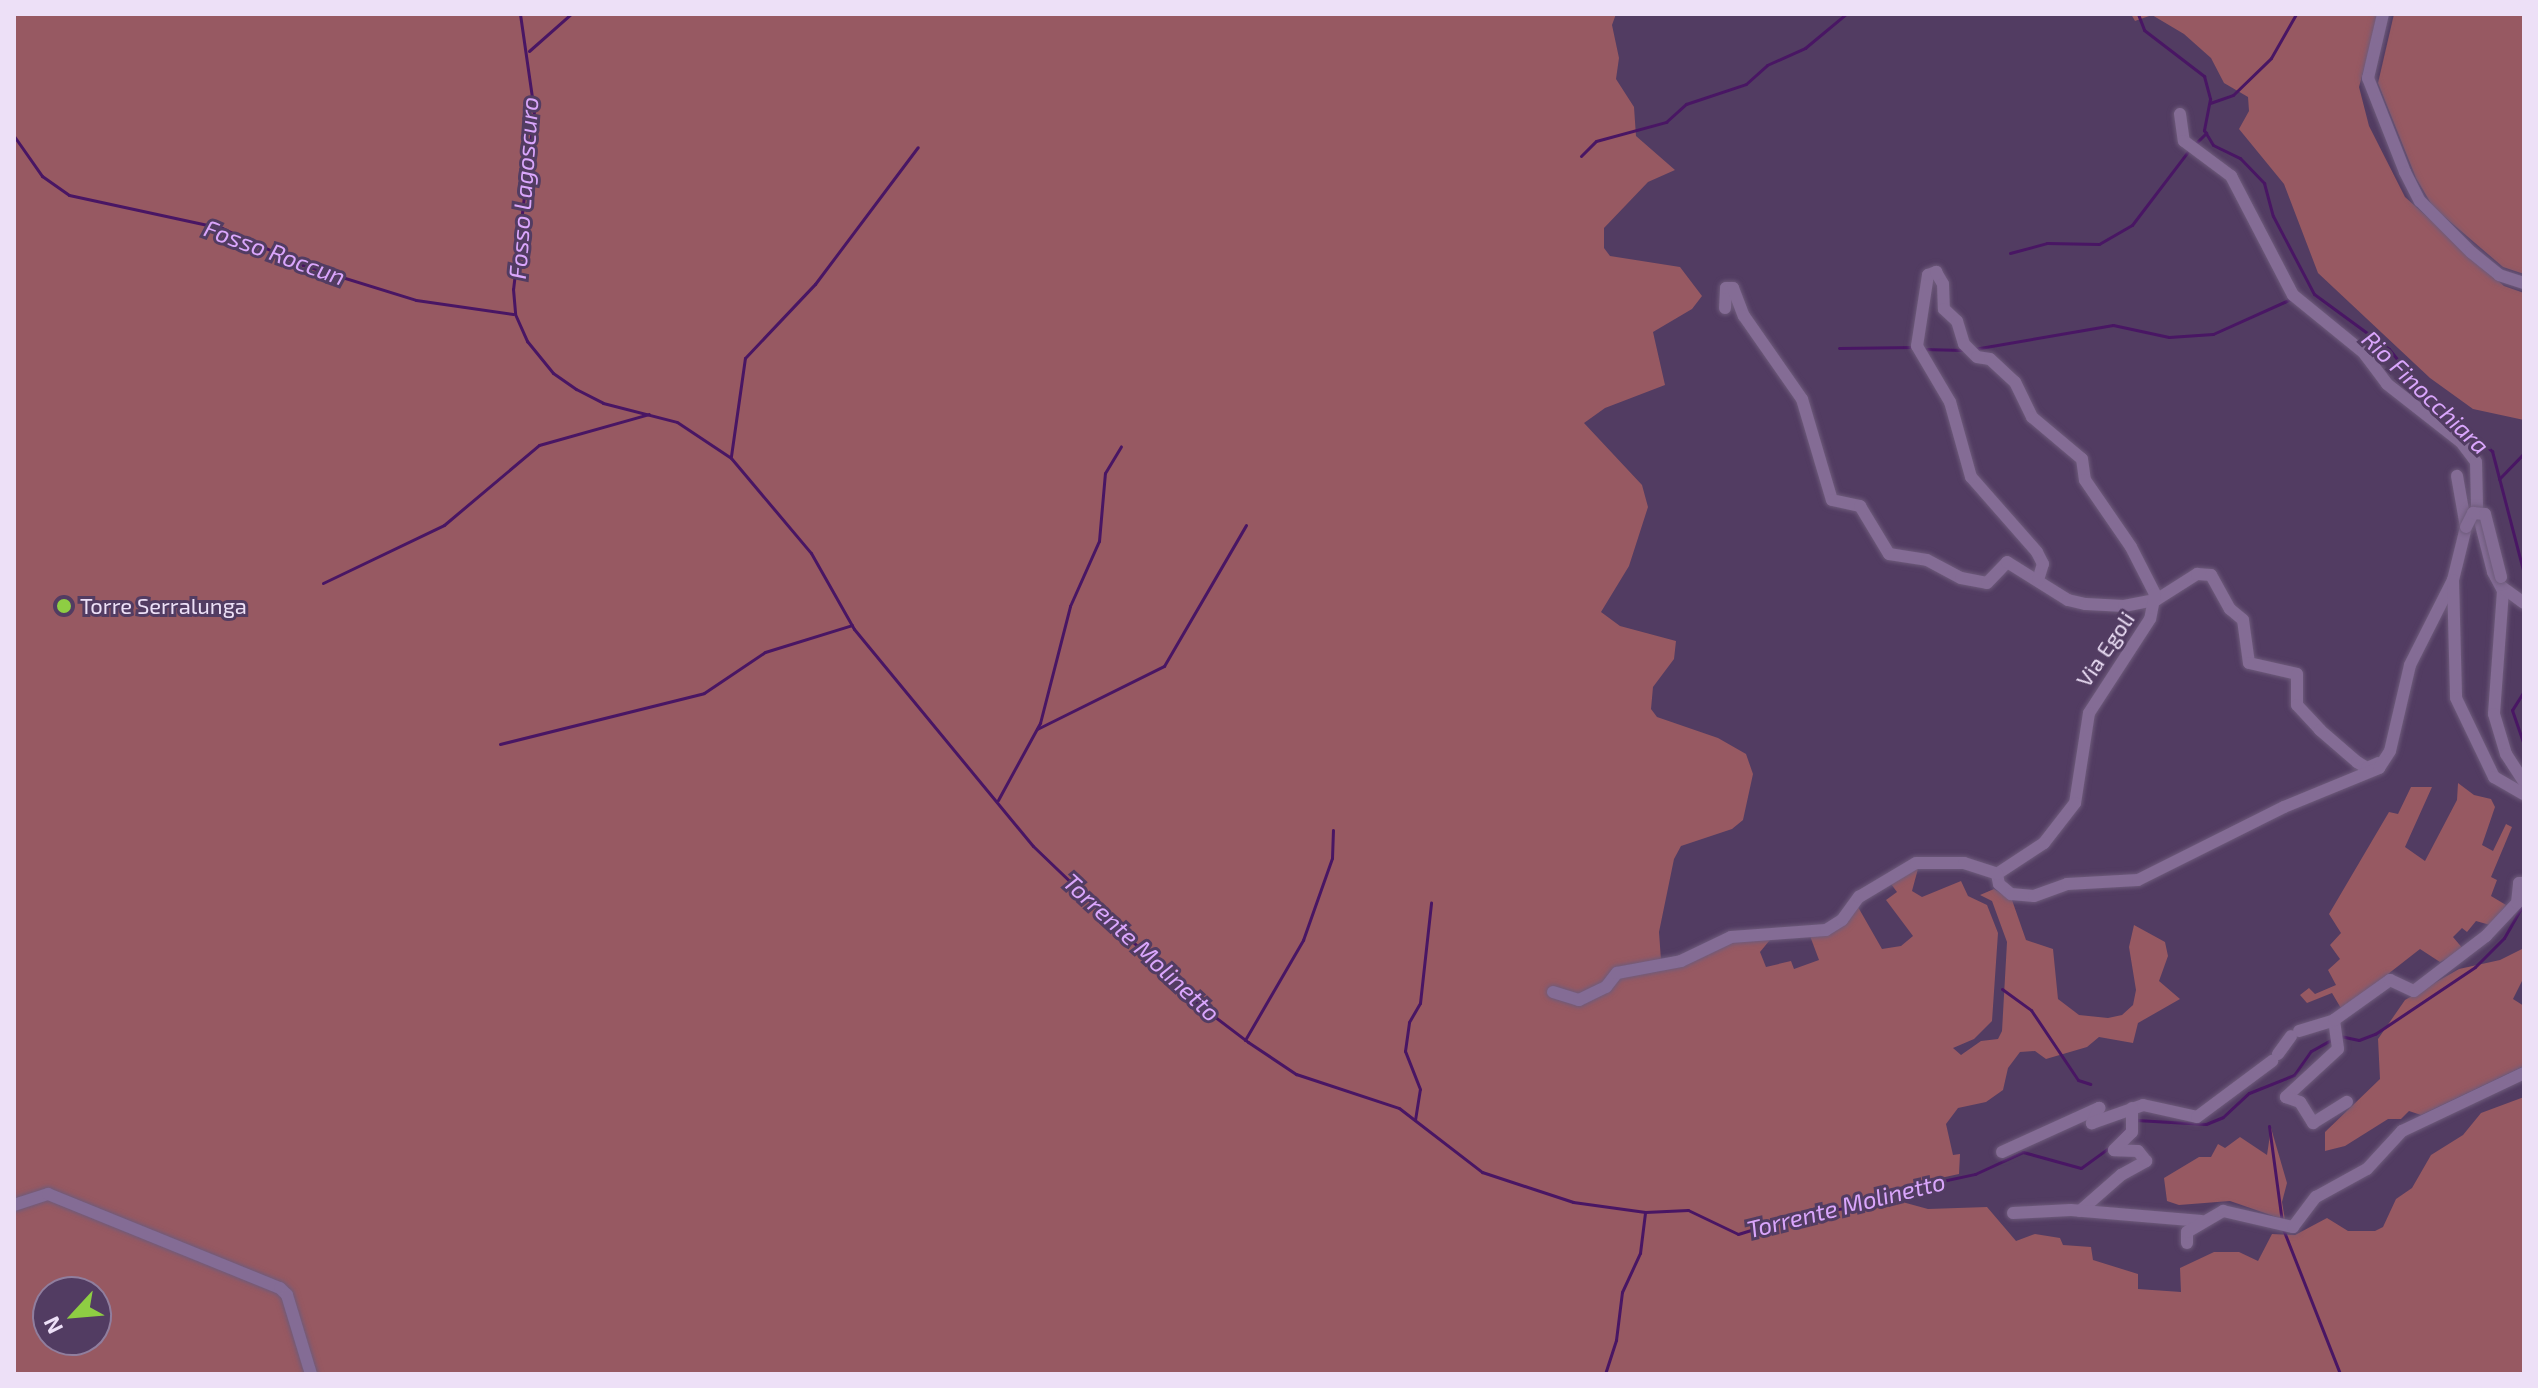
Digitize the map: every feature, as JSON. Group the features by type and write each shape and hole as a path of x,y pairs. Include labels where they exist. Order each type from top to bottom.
{"street":[{"path":"2383,14 2368,78 2374,103 2415,191 2499,275 2524,283"},
{"path":"2180,114 2184,141 2231,176 2293,295 2363,352 2387,384 2461,442 2476,462 2478,512 2493,572 2507,593 2524,603"},
{"name":"Via Egoli","path":"1997,874 2044,843 2075,803 2089,713 2150,619 2156,600 2148,576 2085,480 2082,459 2032,417 2015,382 1990,359 1977,357 1964,344 1957,321 1944,309 1943,284 1936,272 1928,275 1917,346 1950,402 1971,477 2037,552 2043,564 2038,580"},
{"path":"1725,308 1726,288 1733,288 1744,316 1802,399 1832,500 1860,506 1889,554 1927,560 1961,578 1987,583 2007,562 2068,600 2086,604 2124,606 2156,600 2197,574 2211,575 2230,609 2243,620 2249,663 2297,674 2297,705 2320,730 2367,768 2385,761"},
{"path":"2457,476 2466,527"},
{"path":"1553,992 1579,1000 1606,987 1617,973 1681,961 1731,937 1826,930 1842,920 1859,897 1916,863 1964,863 1997,874 1999,884 2011,894 2034,896 2067,884 2138,880 2284,807 2370,775 2385,761 2410,665 2453,580 2466,527 2473,513 2485,514 2507,593 2494,714 2506,754 2524,782"},
{"path":"2453,580 2456,698 2494,777 2524,794"},
{"path":"2002,1152 2099,1108 2092,1123 2143,1105 2197,1117 2275,1057 2295,1034 2335,1031 2384,983 2394,980 2410,993 2453,958 2471,951 2517,903 2522,883"},
{"path":"2335,1031 2336,1052 2286,1097 2300,1102 2313,1123 2347,1102"},
{"path":"2187,1243 2187,1232 2202,1221 2228,1210 2293,1227 2316,1197 2367,1169 2402,1131 2524,1073"},
{"path":"2080,1211 2121,1175 2143,1165 2138,1151 2114,1150 2132,1132 2132,1108"},
{"path":"14,1205 48,1194 280,1288 287,1295 311,1374"},
{"path":"2013,1213 2080,1211 2202,1221"}],"shaded area":[{"path":"14,14 1616,14 1612,25 1619,58 1616,79 1634,107 1636,136 1675,170 1648,182 1604,228 1604,248 1610,256 1680,267 1702,296 1692,309 1653,332 1665,385 1605,408 1584,423 1642,485 1648,507 1629,566 1601,612 1620,626 1676,641 1674,659 1653,687 1651,709 1657,717 1718,738 1746,754 1753,774 1743,820 1732,829 1681,846 1674,859 1659,932 1661,960 1622,967 1581,1002 1615,978 1723,943 1774,935 1760,952 1766,967 1791,961 1794,969 1819,960 1810,936 1858,907 1882,949 1901,946 1913,936 1886,900 1897,892 1891,884 1919,865 1912,891 1922,897 1961,881 1968,896 1987,905 1998,933 1992,1021 1974,1039 1953,1048 1961,1055 1981,1041 1998,1039 2002,1031 2007,942 1992,901 1980,895 1994,889 2012,900 2026,940 2053,949 2058,999 2079,1015 2108,1018 2122,1015 2133,1005 2136,990 2129,947 2134,925 2165,942 2168,956 2159,981 2180,999 2138,1023 2133,1043 2099,1037 2087,1047 2046,1059 2035,1051 2020,1052 2008,1068 2003,1090 1986,1102 1958,1108 1946,1124 1953,1155 1960,1154 1959,1174 1890,1189 1895,1200 1928,1209 1987,1207 2016,1241 2035,1234 2060,1238 2063,1245 2091,1247 2093,1260 2138,1274 2138,1289 2181,1292 2180,1268 2214,1252 2239,1252 2258,1261 2272,1234 2295,1235 2327,1218 2348,1231 2375,1231 2383,1227 2396,1199 2412,1188 2431,1155 2463,1135 2481,1113 2524,1097 2524,1374 14,1374"},
{"path":"2131,14 2379,14 2359,87 2369,126 2405,197 2504,286 2524,293 2524,420 2473,409 2430,378 2318,273 2284,184 2239,129 2249,111 2248,97 2224,83 2211,58 2184,34 2152,15 2135,21"},
{"path":"2394,14 2524,14 2524,274 2503,267 2433,207 2416,178 2378,83"},
{"path":"2458,783 2474,795 2491,799 2495,807 2482,845 2493,851 2506,824 2512,827 2491,877 2497,880 2491,896 2506,905 2490,925 2476,921 2467,932 2462,928 2453,937 2464,950 2440,962 2420,949 2342,1010 2332,993 2307,1003 2300,995 2309,988 2315,994 2336,985 2328,970 2340,959 2330,945 2341,933 2329,914 2389,812 2398,814 2411,787 2432,787 2405,847 2425,861 2457,800"},
{"path":"2524,948 2524,977 2513,999 2524,1006 2524,1066 2421,1115 2409,1111 2401,1119 2388,1119 2345,1146 2325,1151 2325,1132 2380,1079 2378,1039 2405,1000 2459,969 2500,960"},
{"path":"2271,1128 2287,1183 2282,1202 2285,1220 2230,1201 2179,1205 2167,1201 2164,1178 2199,1157 2211,1157 2218,1144 2225,1148 2240,1137 2267,1155"}],"waterway":[{"name":"Torrente Molinetto","path":"520,14 534,111 513,289 515,314 527,341 553,373 576,389 603,403 677,422 731,458 811,553 854,629 1033,846 1198,1004 1248,1042 1296,1074 1399,1108 1482,1172 1573,1202 1645,1212 1688,1210 1738,1234 1793,1217 1872,1203 1905,1189 1975,1174 2023,1152 2081,1168 2110,1147"},
{"path":"529,51 571,14"},
{"path":"1581,156 1596,141 1666,122 1686,104 1746,84 1767,65 1805,48 1846,14"},
{"name":"Rio Finocchiara","path":"2138,14 2144,30 2204,76 2210,99 2204,130 2213,145 2240,158 2264,183 2273,216 2314,294 2389,349 2417,384 2492,451 2524,574"},
{"path":"2210,103 2233,95 2271,58 2296,14"},
{"path":"2195,144 2206,133"},
{"name":"Fosso Roccun","path":"14,136 42,176 69,195 222,228 303,265 416,300 513,314"},
{"path":"731,456 745,358 815,284 918,147"},
{"path":"2010,253 2047,243 2099,244 2132,225 2190,149"},
{"path":"1974,349 2113,325 2169,337 2213,334 2291,299"},
{"path":"1839,348 1915,347"},
{"path":"1923,349 1963,350"},
{"path":"323,583 444,525 539,445 649,414"},
{"path":"998,800 1040,723 1070,606 1099,541 1105,473 1121,446"},
{"path":"2499,479 2524,453"},
{"path":"1037,729 1164,666 1246,525"},
{"path":"500,744 704,693 765,652 852,625"},
{"name":"Rio Finocchiara","path":"2524,691 2512,710 2524,744"},
{"path":"1245,1040 1303,940 1332,858 1333,830"},
{"path":"1415,1120 1420,1089 1405,1051 1409,1022 1420,1003 1431,903"},
{"name":"Torrente Molinetto","path":"2340,1036 2359,1040 2375,1034 2475,967 2504,938 2524,903"},
{"path":"2002,989 2031,1010 2078,1080 2090,1084"},
{"name":"Torrente Molinetto","path":"2136,1120 2206,1124 2223,1117 2249,1093 2294,1075 2311,1051 2333,1039"},
{"name":"Torrente Molinetto","path":"2115,1142 2130,1124"},
{"path":"2269,1126 2282,1222"},
{"path":"1605,1374 1616,1340 1622,1292 1640,1253 1645,1213"},
{"path":"2283,1229 2340,1374"}],"place":[{"name":"Torre Serralunga","path":"64,606"}],"water label":[{"name":"Fosso Lagoscuro","path":"523,188"}]}
